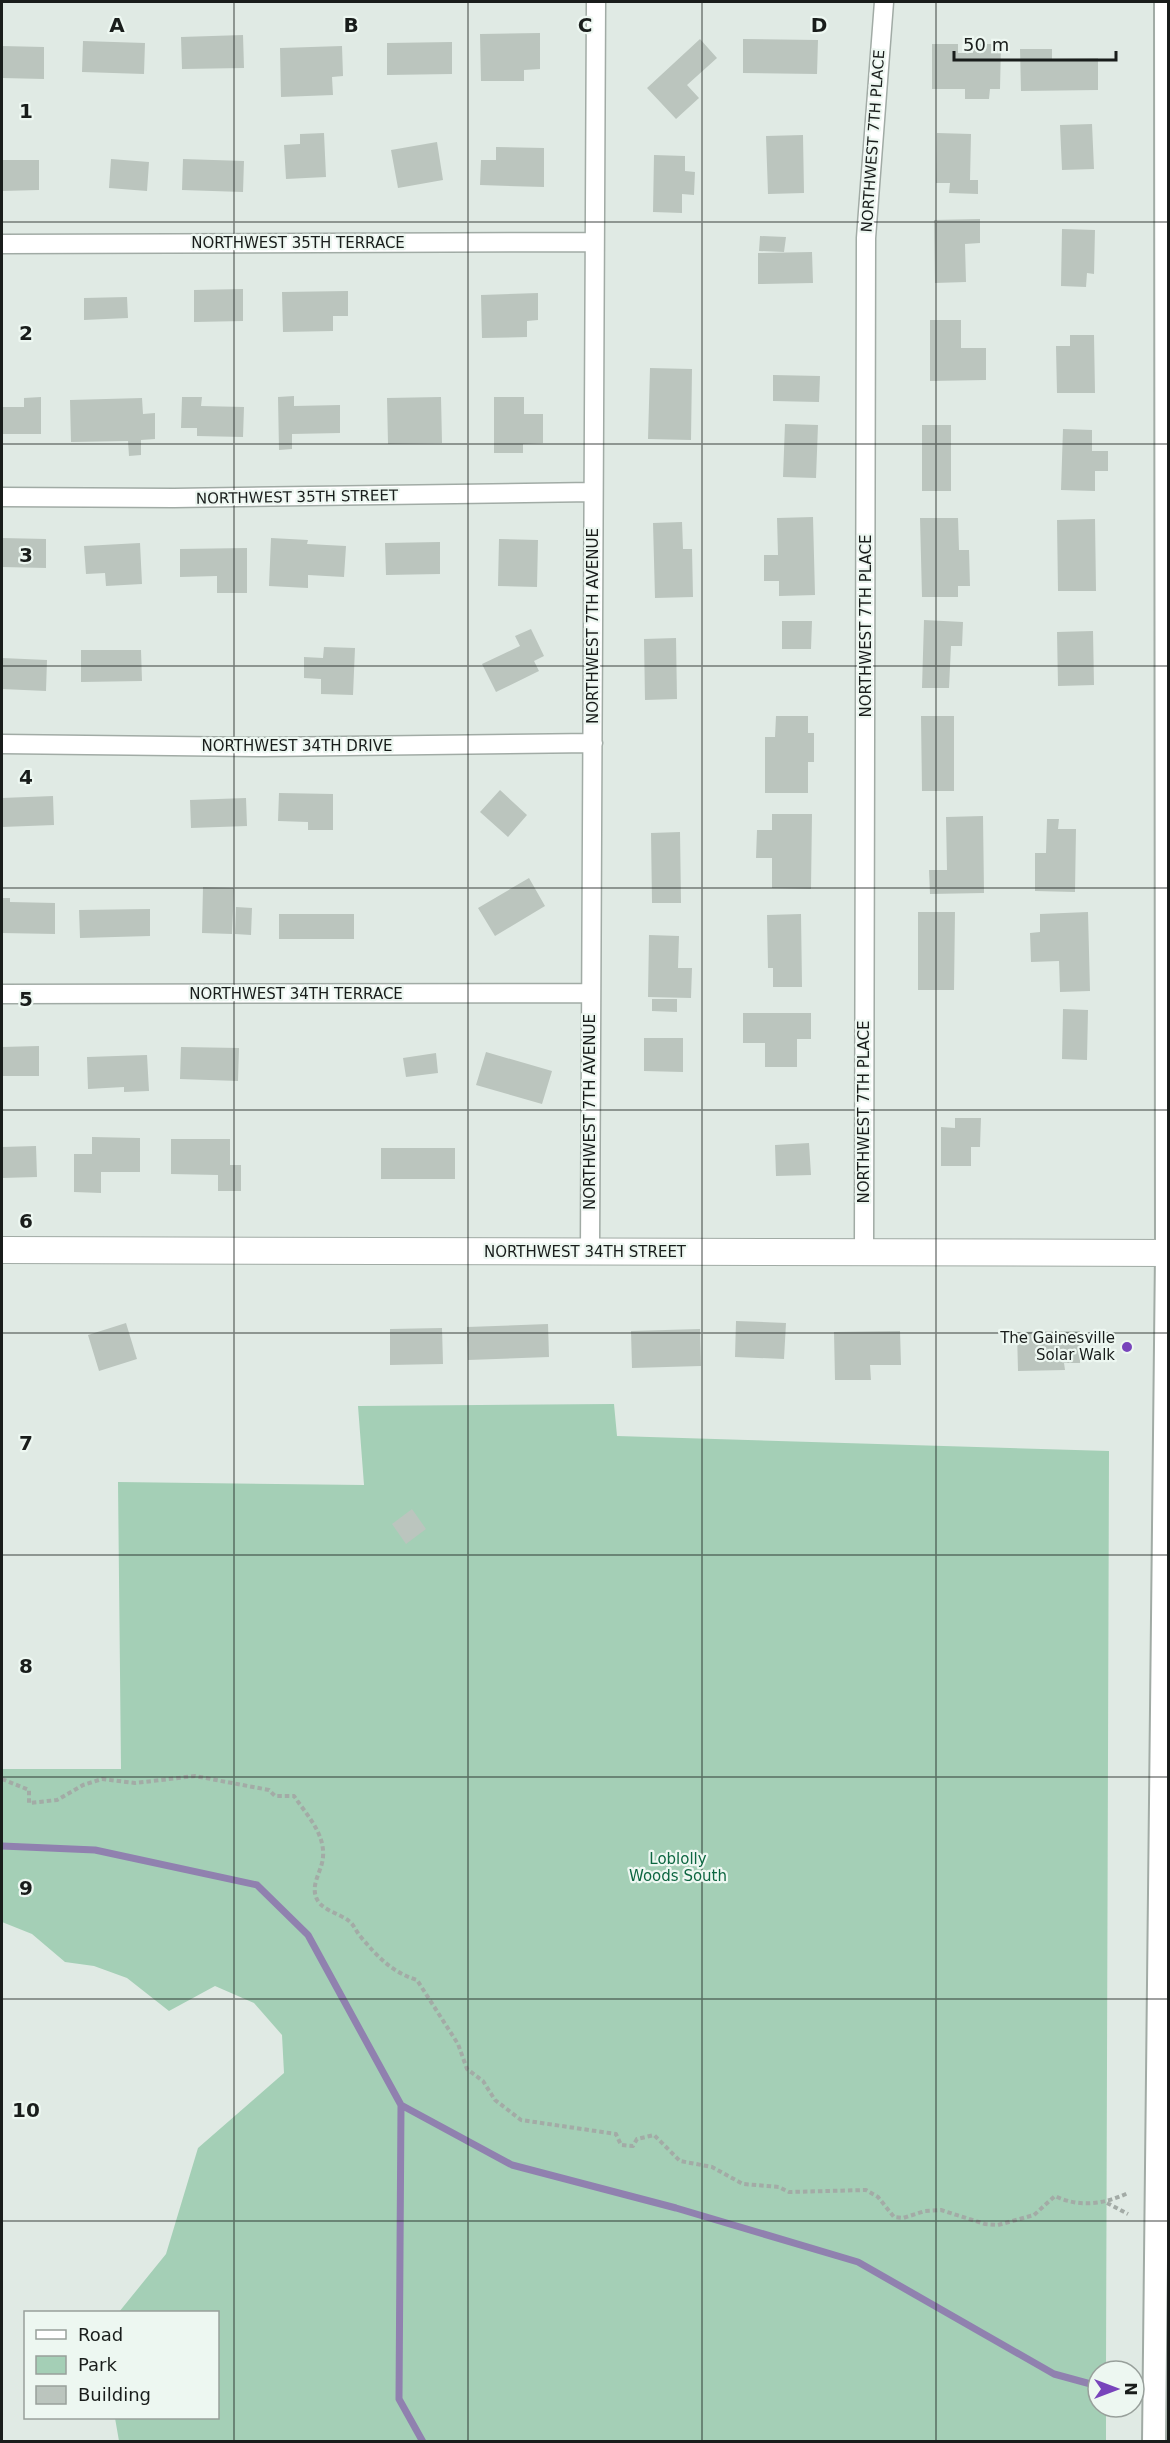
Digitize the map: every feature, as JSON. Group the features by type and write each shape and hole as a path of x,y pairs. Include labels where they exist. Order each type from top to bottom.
{"main road":[{"name":"NORTHWEST 34TH STREET","path":"2,1250 1168,1253"}],"street":[{"name":"NORTHWEST 7TH AVENUE","path":"590,1251 596,2"},
{"name":"NORTHWEST 7TH PLACE","path":"864,1252 866,238 884,2"},
{"path":"1154,2442 1162,2200 1168,1253 1166,2"},
{"name":"NORTHWEST 35TH TERRACE","path":"2,244 594,242"},
{"name":"NORTHWEST 35TH STREET","path":"2,497 174,498 593,492"},
{"name":"NORTHWEST 34TH DRIVE","path":"2,744 263,747 593,743"},
{"name":"NORTHWEST 34TH TERRACE","path":"2,994 591,993"}],"path":[{"path":"2,1779 28,1790 29,1803 57,1800 83,1785 102,1779 135,1783 195,1776 269,1790 275,1796 294,1796 315,1824 322,1844 323,1859 316,1877 315,1896 321,1906 350,1922 381,1962 402,1976 417,1980 458,2044 467,2069 483,2081 495,2100 521,2120 616,2134 621,2145 633,2146 637,2139 654,2135 680,2161 712,2167 743,2184 779,2187 789,2192 867,2190 878,2197 894,2217 903,2218 925,2211 941,2210 985,2224 998,2225 1034,2215 1055,2196 1066,2202 1107,2203 1128,2214"},
{"path":"1107,2203 1128,2193"}],"green space":[{"name":"Loblolly Woods South","path":"614,1404 617,1436 1109,1451 1106,2359 1086,2359 1086,2419 1106,2419 1106,2441 119,2441 115,2419 219,2419 219,2311 120,2311 166,2254 198,2148 284,2073 282,2035 254,2003 215,1986 169,2011 127,1978 94,1966 65,1962 32,1934 2,1922 2,1769 121,1769 118,1482 364,1485 358,1406"}],"building":[{"path":"540,33 540,69 524,70 524,81 481,81 480,34"},
{"path":"243,35 244,68 182,69 181,37"},
{"path":"700,39 717,58 687,85 699,98 676,119 647,88"},
{"path":"743,39 818,40 817,74 743,73"},
{"path":"83,41 145,43 144,74 82,72"},
{"path":"452,42 452,74 387,75 387,43"},
{"path":"932,44 958,44 958,53 973,53 973,44 1001,44 1000,89 990,89 989,99 965,99 965,89 932,89"},
{"path":"2,46 44,47 44,79 2,78"},
{"path":"342,46 343,76 332,77 333,95 281,97 280,48"},
{"path":"1020,49 1052,49 1052,59 1098,58 1098,90 1021,91"},
{"path":"1092,124 1094,169 1062,170 1060,125"},
{"path":"324,133 326,177 286,179 284,145 300,144 300,134"},
{"path":"937,133 971,134 970,180 978,180 978,194 949,193 950,183 936,183"},
{"path":"803,135 804,193 768,194 766,136"},
{"path":"437,142 443,180 398,188 391,150"},
{"path":"496,147 544,148 544,187 480,185 481,160 496,160"},
{"path":"654,155 685,156 685,171 695,172 694,195 682,194 682,213 653,212"},
{"path":"111,159 149,162 147,191 109,188"},
{"path":"183,159 244,161 243,192 182,190"},
{"path":"2,160 39,160 39,190 2,191"},
{"path":"980,219 980,243 965,244 966,282 935,283 934,220"},
{"path":"1062,229 1095,230 1094,274 1087,273 1086,287 1061,286"},
{"path":"760,236 786,237 784,252 759,251"},
{"path":"812,252 813,283 758,284 758,253"},
{"path":"243,289 243,321 194,322 194,290"},
{"path":"348,291 348,316 333,316 333,331 283,332 282,292"},
{"path":"538,293 538,320 527,321 527,337 482,338 481,295"},
{"path":"127,297 128,318 84,320 84,298"},
{"path":"930,320 961,320 961,348 986,348 986,380 930,381"},
{"path":"1070,335 1094,335 1095,393 1057,393 1056,346 1070,346"},
{"path":"650,368 692,369 691,440 648,439"},
{"path":"773,375 820,376 819,402 773,401"},
{"path":"294,396 294,406 340,405 340,433 292,434 292,449 279,450 278,397"},
{"path":"41,397 41,434 2,434 2,407 24,407 24,398"},
{"path":"182,397 202,397 201,406 244,407 243,437 197,436 197,428 181,428"},
{"path":"441,397 442,443 388,444 387,398"},
{"path":"494,397 524,397 524,414 543,414 543,443 523,444 523,453 494,453"},
{"path":"142,398 143,414 155,413 155,439 141,440 141,455 129,456 128,441 71,442 70,400"},
{"path":"785,424 818,425 816,478 783,477"},
{"path":"922,425 951,425 951,491 922,491"},
{"path":"1063,429 1092,430 1092,451 1108,451 1108,471 1095,471 1095,491 1061,490"},
{"path":"813,517 815,595 779,596 779,581 764,581 764,555 778,555 777,518"},
{"path":"920,518 958,518 959,550 969,550 970,586 958,586 958,597 922,597"},
{"path":"1095,519 1096,591 1058,591 1057,520"},
{"path":"682,522 683,549 692,549 693,597 655,598 653,523"},
{"path":"2,538 46,539 46,568 2,567"},
{"path":"271,538 308,540 307,544 346,546 344,577 308,575 308,588 269,586"},
{"path":"499,539 538,540 537,587 498,586"},
{"path":"440,542 440,574 386,575 385,543"},
{"path":"140,543 142,584 106,586 105,573 86,574 84,546"},
{"path":"247,548 247,593 217,593 217,576 180,577 180,549"},
{"path":"924,620 963,622 962,646 951,646 949,688 922,688"},
{"path":"782,621 812,621 811,649 782,649"},
{"path":"531,629 544,656 534,661 539,671 496,692 482,664 520,646 515,636"},
{"path":"1093,631 1094,685 1058,686 1057,632"},
{"path":"676,638 677,699 645,700 644,639"},
{"path":"324,647 355,648 353,695 321,694 321,679 304,678 304,657 323,658"},
{"path":"81,650 141,650 142,681 81,682"},
{"path":"2,658 47,660 46,691 2,689"},
{"path":"776,716 808,716 808,733 814,733 814,762 808,762 808,793 765,793 765,737 775,737"},
{"path":"921,716 954,716 954,791 922,791"},
{"path":"500,790 527,815 508,837 480,812"},
{"path":"279,793 333,794 333,830 308,830 308,822 278,821"},
{"path":"53,796 54,825 2,827 2,798"},
{"path":"246,798 247,826 191,828 190,800"},
{"path":"772,814 812,814 811,889 772,888 772,858 756,858 757,830 772,830"},
{"path":"983,816 984,893 930,894 929,870 947,870 946,817"},
{"path":"1047,819 1059,819 1058,829 1076,829 1075,892 1035,891 1035,853 1046,853"},
{"path":"680,832 681,903 652,903 651,833"},
{"path":"529,878 545,906 495,936 478,908"},
{"path":"203,887 234,888 232,934 202,933"},
{"path":"2,898 10,898 10,902 55,903 55,934 2,933"},
{"path":"236,907 252,908 251,935 235,934"},
{"path":"150,909 150,936 80,938 79,910"},
{"path":"918,912 955,912 954,990 918,990"},
{"path":"1088,912 1090,991 1060,992 1059,961 1031,962 1030,933 1040,932 1040,914"},
{"path":"279,914 354,914 354,939 279,939"},
{"path":"801,914 802,987 773,987 773,968 768,968 767,915"},
{"path":"649,935 679,936 678,968 692,968 691,998 648,997"},
{"path":"652,999 677,999 677,1012 652,1011"},
{"path":"1063,1009 1088,1010 1087,1060 1062,1059"},
{"path":"743,1013 811,1013 811,1039 797,1039 797,1067 765,1067 765,1043 743,1043"},
{"path":"644,1038 683,1038 683,1072 644,1071"},
{"path":"39,1046 39,1076 2,1076 2,1047"},
{"path":"181,1047 239,1048 238,1081 180,1079"},
{"path":"486,1052 552,1071 542,1104 476,1085"},
{"path":"436,1053 438,1073 406,1077 403,1058"},
{"path":"147,1055 149,1091 124,1092 124,1087 88,1089 87,1057"},
{"path":"955,1118 981,1118 980,1147 971,1147 971,1166 941,1166 941,1127 955,1128"},
{"path":"92,1137 140,1138 140,1172 101,1172 101,1193 74,1192 74,1154 92,1154"},
{"path":"171,1139 230,1139 230,1165 241,1165 241,1191 218,1191 218,1175 171,1174"},
{"path":"809,1143 811,1175 776,1176 775,1145"},
{"path":"36,1146 37,1177 2,1178 2,1147"},
{"path":"381,1148 455,1148 455,1179 381,1179"},
{"path":"736,1321 786,1323 784,1359 735,1357"},
{"path":"126,1323 137,1359 99,1371 88,1335"},
{"path":"548,1324 549,1357 468,1360 467,1327"},
{"path":"442,1328 443,1364 390,1365 390,1329"},
{"path":"700,1329 701,1366 632,1368 631,1331"},
{"path":"900,1331 901,1365 870,1365 871,1380 835,1380 834,1332"},
{"path":"1080,1331 1080,1363 1064,1363 1065,1370 1018,1371 1017,1332"},
{"path":"412,1509 426,1529 406,1544 392,1524"}],"waterway":[{"path":"2,1846 95,1850 257,1885 308,1935 401,2105 512,2165 676,2208 858,2262 1054,2374 1086,2383"},
{"path":"401,2105 399,2399 423,2442"}],"place":[{"name":"The Gainesville Solar Walk","path":"1127,1347"}]}
